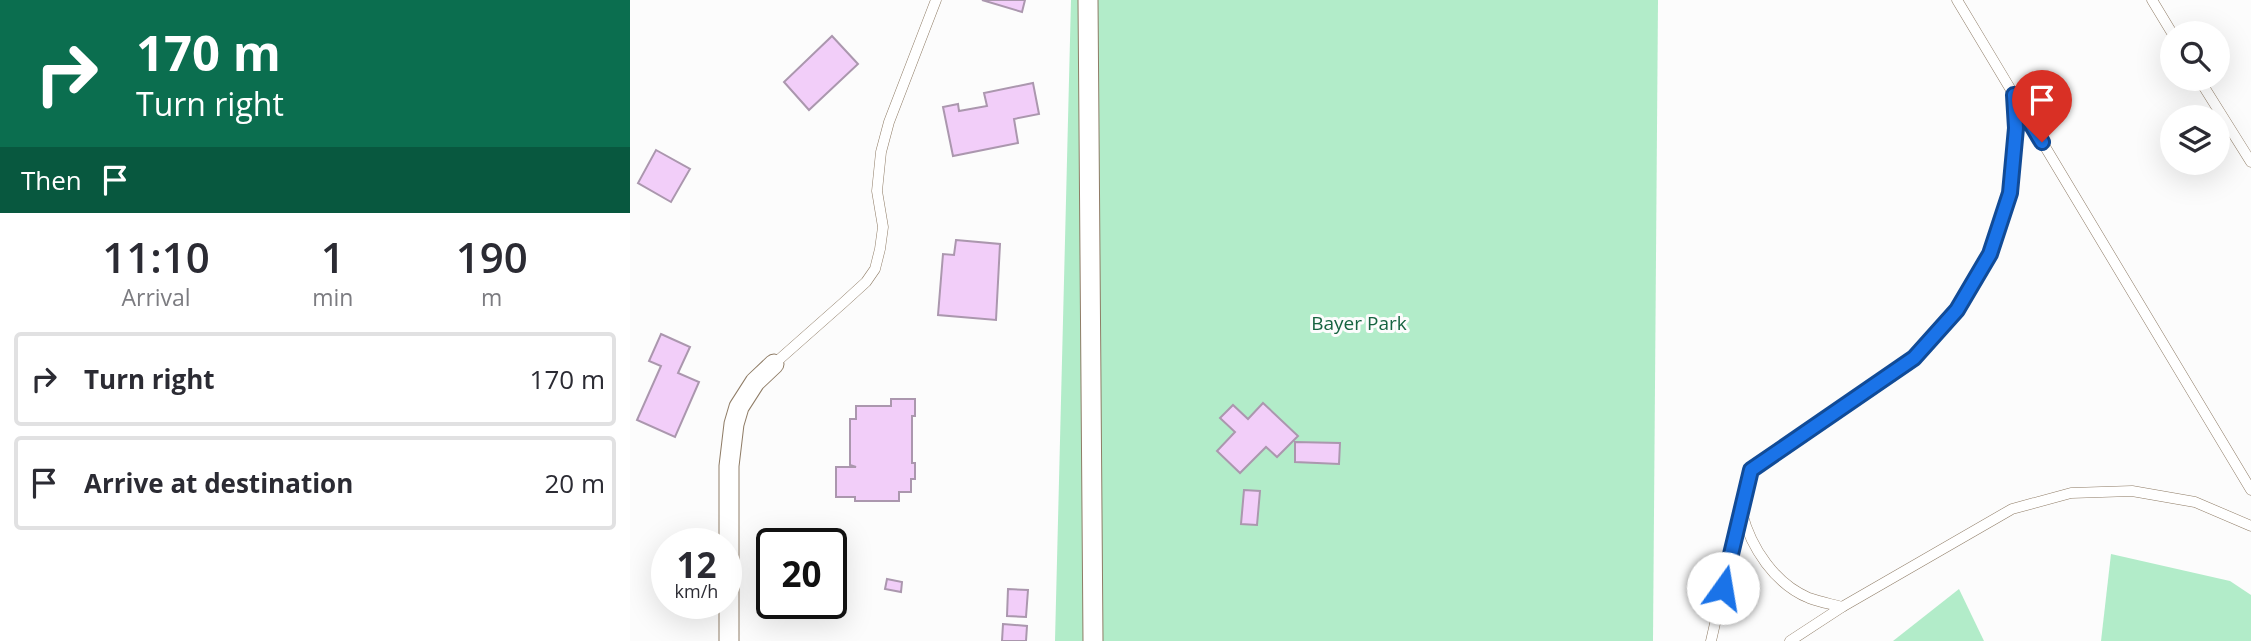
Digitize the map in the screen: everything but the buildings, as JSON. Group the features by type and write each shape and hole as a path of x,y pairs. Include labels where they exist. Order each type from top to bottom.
{"street":[{"path":"1088,0 1093,641"},
{"path":"729,641 730,466 733,424 739,408 755,382 774,364"}],"lane":[{"path":"774,364 851,296 875,269 883,227 877,191 881,152 889,122 936,0"},
{"path":"1956,0 2251,489"},
{"path":"2152,0 2165,21"},
{"path":"2207,91 2251,162"},
{"path":"1711,641 1751,470 1914,358 1957,310 1990,254 2010,193 2016,128 2014,95"},
{"path":"1790,641 1842,607 2012,509 2071,493 2132,491 2194,502 2251,526"},
{"path":"1741,509 1754,546 1778,577 1807,597 1842,607"}],"green space":[{"name":"Bayer Park","path":"1071,0 1658,0 1653,641 1055,641"},
{"path":"2111,554 2230,581 2251,595 2251,641 2101,641"},
{"path":"1959,589 1984,641 1893,641"}],"route":[{"path":"1723,588 1751,470 1914,358 1957,310 1979,273 1990,254 2010,193 2016,128 2014,95 2042,142"}]}
